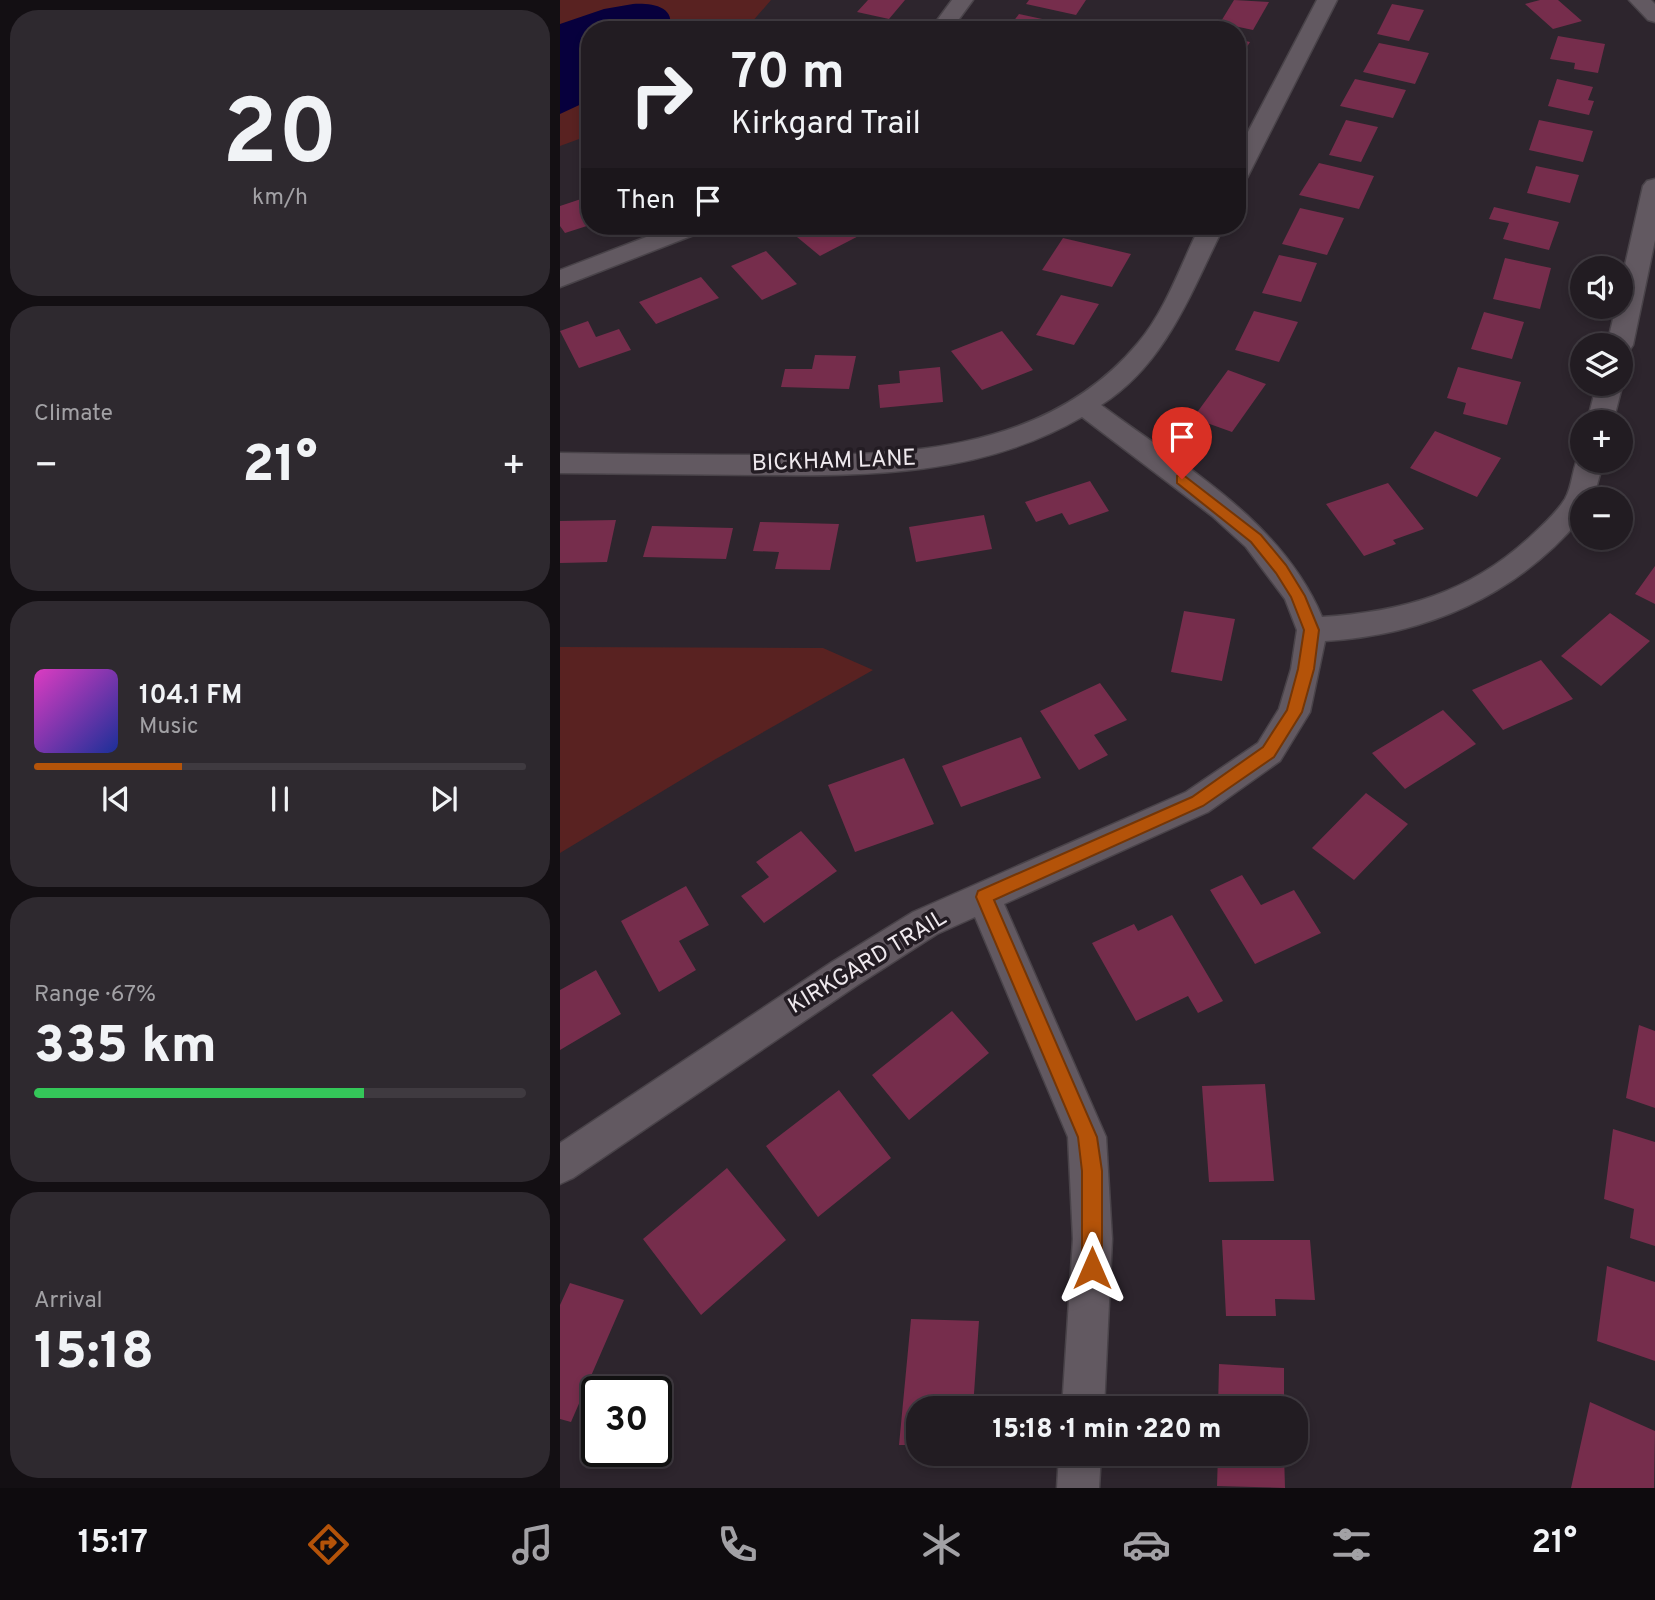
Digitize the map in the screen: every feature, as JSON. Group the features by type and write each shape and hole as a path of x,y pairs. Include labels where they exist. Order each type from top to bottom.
{"street":[{"path":"947,21 963,0"},
{"path":"1246,158 1327,0"},
{"path":"1639,0 1655,15"},
{"path":"1623,333 1654,196"},
{"path":"560,279 673,235"},
{"name":"BICKHAM LANE","path":"560,463 851,466 902,463 978,447 1028,430 1082,404 1123,374 1148,348 1207,235"},
{"path":"1082,404 1256,538 1292,587 1312,630 1381,624 1442,606 1514,567 1543,544 1573,509 1587,473"},
{"name":"KIRKGARD TRAIL","path":"560,1165 844,974 925,923 1197,802 1269,752 1294,712 1306,669 1312,630"},
{"path":"984,897 1087,1137 1092,1171 1092,1268 1084,1396"},
{"path":"1077,1488 1079,1466"}],"shaded area":[{"path":"560,0 771,0 753,21 581,21 581,138 560,146"},
{"path":"633,4 654,5 666,11 670,21 581,21 581,104 560,114 560,24 604,9"},
{"path":"560,647 823,648 873,670 714,760 560,853"}],"building":[{"path":"868,0 905,0 889,19 857,12"},
{"path":"1029,0 1086,0 1076,15 1026,4"},
{"path":"1234,0 1269,2 1253,30 1246,29 1246,21 1221,21"},
{"path":"1540,0 1558,0 1582,21 1553,29 1525,4"},
{"path":"1392,4 1424,10 1409,41 1377,34"},
{"path":"1019,14 1051,21 1014,21"},
{"path":"1558,36 1605,44 1598,73 1574,69 1575,63 1550,59"},
{"path":"1379,43 1429,53 1415,84 1363,72"},
{"path":"1355,79 1406,90 1393,118 1340,106"},
{"path":"1557,79 1593,87 1588,100 1594,101 1589,115 1548,106"},
{"path":"1346,120 1378,127 1361,162 1329,155"},
{"path":"1539,120 1593,131 1583,162 1529,150"},
{"path":"1319,163 1374,176 1359,209 1299,195"},
{"path":"1536,166 1579,175 1570,203 1527,193"},
{"path":"581,199 581,228 565,233 560,226 560,206"},
{"path":"1494,207 1559,222 1549,250 1503,239 1509,223 1489,219"},
{"path":"1300,208 1344,218 1327,255 1282,244"},
{"path":"801,235 860,235 820,256 797,237"},
{"path":"1063,238 1131,254 1112,287 1042,270"},
{"path":"766,251 797,284 762,300 731,266"},
{"path":"1279,255 1317,263 1301,302 1262,293"},
{"path":"1505,258 1551,268 1540,309 1493,299"},
{"path":"701,277 719,298 656,324 639,302"},
{"path":"1061,295 1099,304 1074,345 1036,335"},
{"path":"1254,311 1298,322 1279,362 1235,350"},
{"path":"1484,312 1524,322 1512,359 1471,349"},
{"path":"588,321 596,337 619,329 631,350 579,368 560,331"},
{"path":"1002,331 1033,370 982,390 951,351"},
{"path":"815,355 856,356 849,389 781,387 785,369 812,369"},
{"path":"940,367 943,402 880,408 878,385 900,383 899,371"},
{"path":"1458,367 1521,382 1507,425 1463,414 1466,403 1447,398"},
{"path":"1228,370 1266,384 1232,432 1193,418"},
{"path":"1435,431 1501,458 1477,497 1410,468"},
{"path":"1090,481 1109,511 1069,525 1062,513 1036,522 1025,502"},
{"path":"1388,483 1424,529 1393,540 1396,544 1364,556 1326,504"},
{"path":"984,515 992,549 916,562 909,527"},
{"path":"616,520 607,562 560,563 560,521"},
{"path":"760,522 839,524 830,570 775,569 779,552 753,551"},
{"path":"652,526 733,528 726,559 643,557"},
{"path":"1655,566 1655,604 1635,594"},
{"path":"1184,611 1235,619 1222,681 1171,672"},
{"path":"1610,613 1650,641 1601,686 1561,656"},
{"path":"1541,660 1573,699 1503,730 1472,690"},
{"path":"1100,683 1127,720 1094,735 1108,755 1079,770 1040,711"},
{"path":"1443,710 1476,744 1405,789 1372,753"},
{"path":"1021,737 1041,778 961,807 942,766"},
{"path":"904,758 934,824 855,852 828,785"},
{"path":"1366,793 1408,824 1354,880 1312,848"},
{"path":"801,831 837,871 764,923 741,896 769,877 756,862"},
{"path":"1242,875 1261,905 1294,890 1321,933 1255,964 1210,890"},
{"path":"686,886 709,925 679,941 696,970 659,992 621,921"},
{"path":"1172,915 1223,1001 1198,1013 1188,996 1136,1021 1092,943 1134,924 1138,931"},
{"path":"596,970 621,1014 560,1050 560,990"},
{"path":"952,1011 989,1053 909,1120 872,1075"},
{"path":"1639,1025 1655,1031 1655,1108 1626,1098"},
{"path":"1265,1084 1274,1181 1209,1182 1202,1086"},
{"path":"839,1090 891,1158 818,1217 766,1146"},
{"path":"1613,1129 1655,1142 1655,1246 1630,1238 1634,1209 1604,1199"},
{"path":"727,1168 786,1240 701,1315 643,1239"},
{"path":"1222,1240 1310,1240 1315,1300 1275,1299 1276,1316 1226,1316"},
{"path":"1607,1266 1655,1282 1655,1361 1597,1341"},
{"path":"570,1283 624,1300 591,1376 581,1376 581,1399 571,1422 560,1419 560,1305"},
{"path":"911,1319 979,1321 974,1396 906,1396 906,1445 899,1445"},
{"path":"1219,1364 1284,1368 1284,1396 1218,1396"},
{"path":"1590,1402 1655,1431 1654,1488 1571,1488"},
{"path":"1218,1466 1284,1466 1285,1488 1217,1486"}],"route":[{"path":"1092,1268 1092,1171 1087,1137 984,897 1197,802 1269,752 1294,712 1306,669 1312,630 1298,596 1256,538 1182,479"}]}
